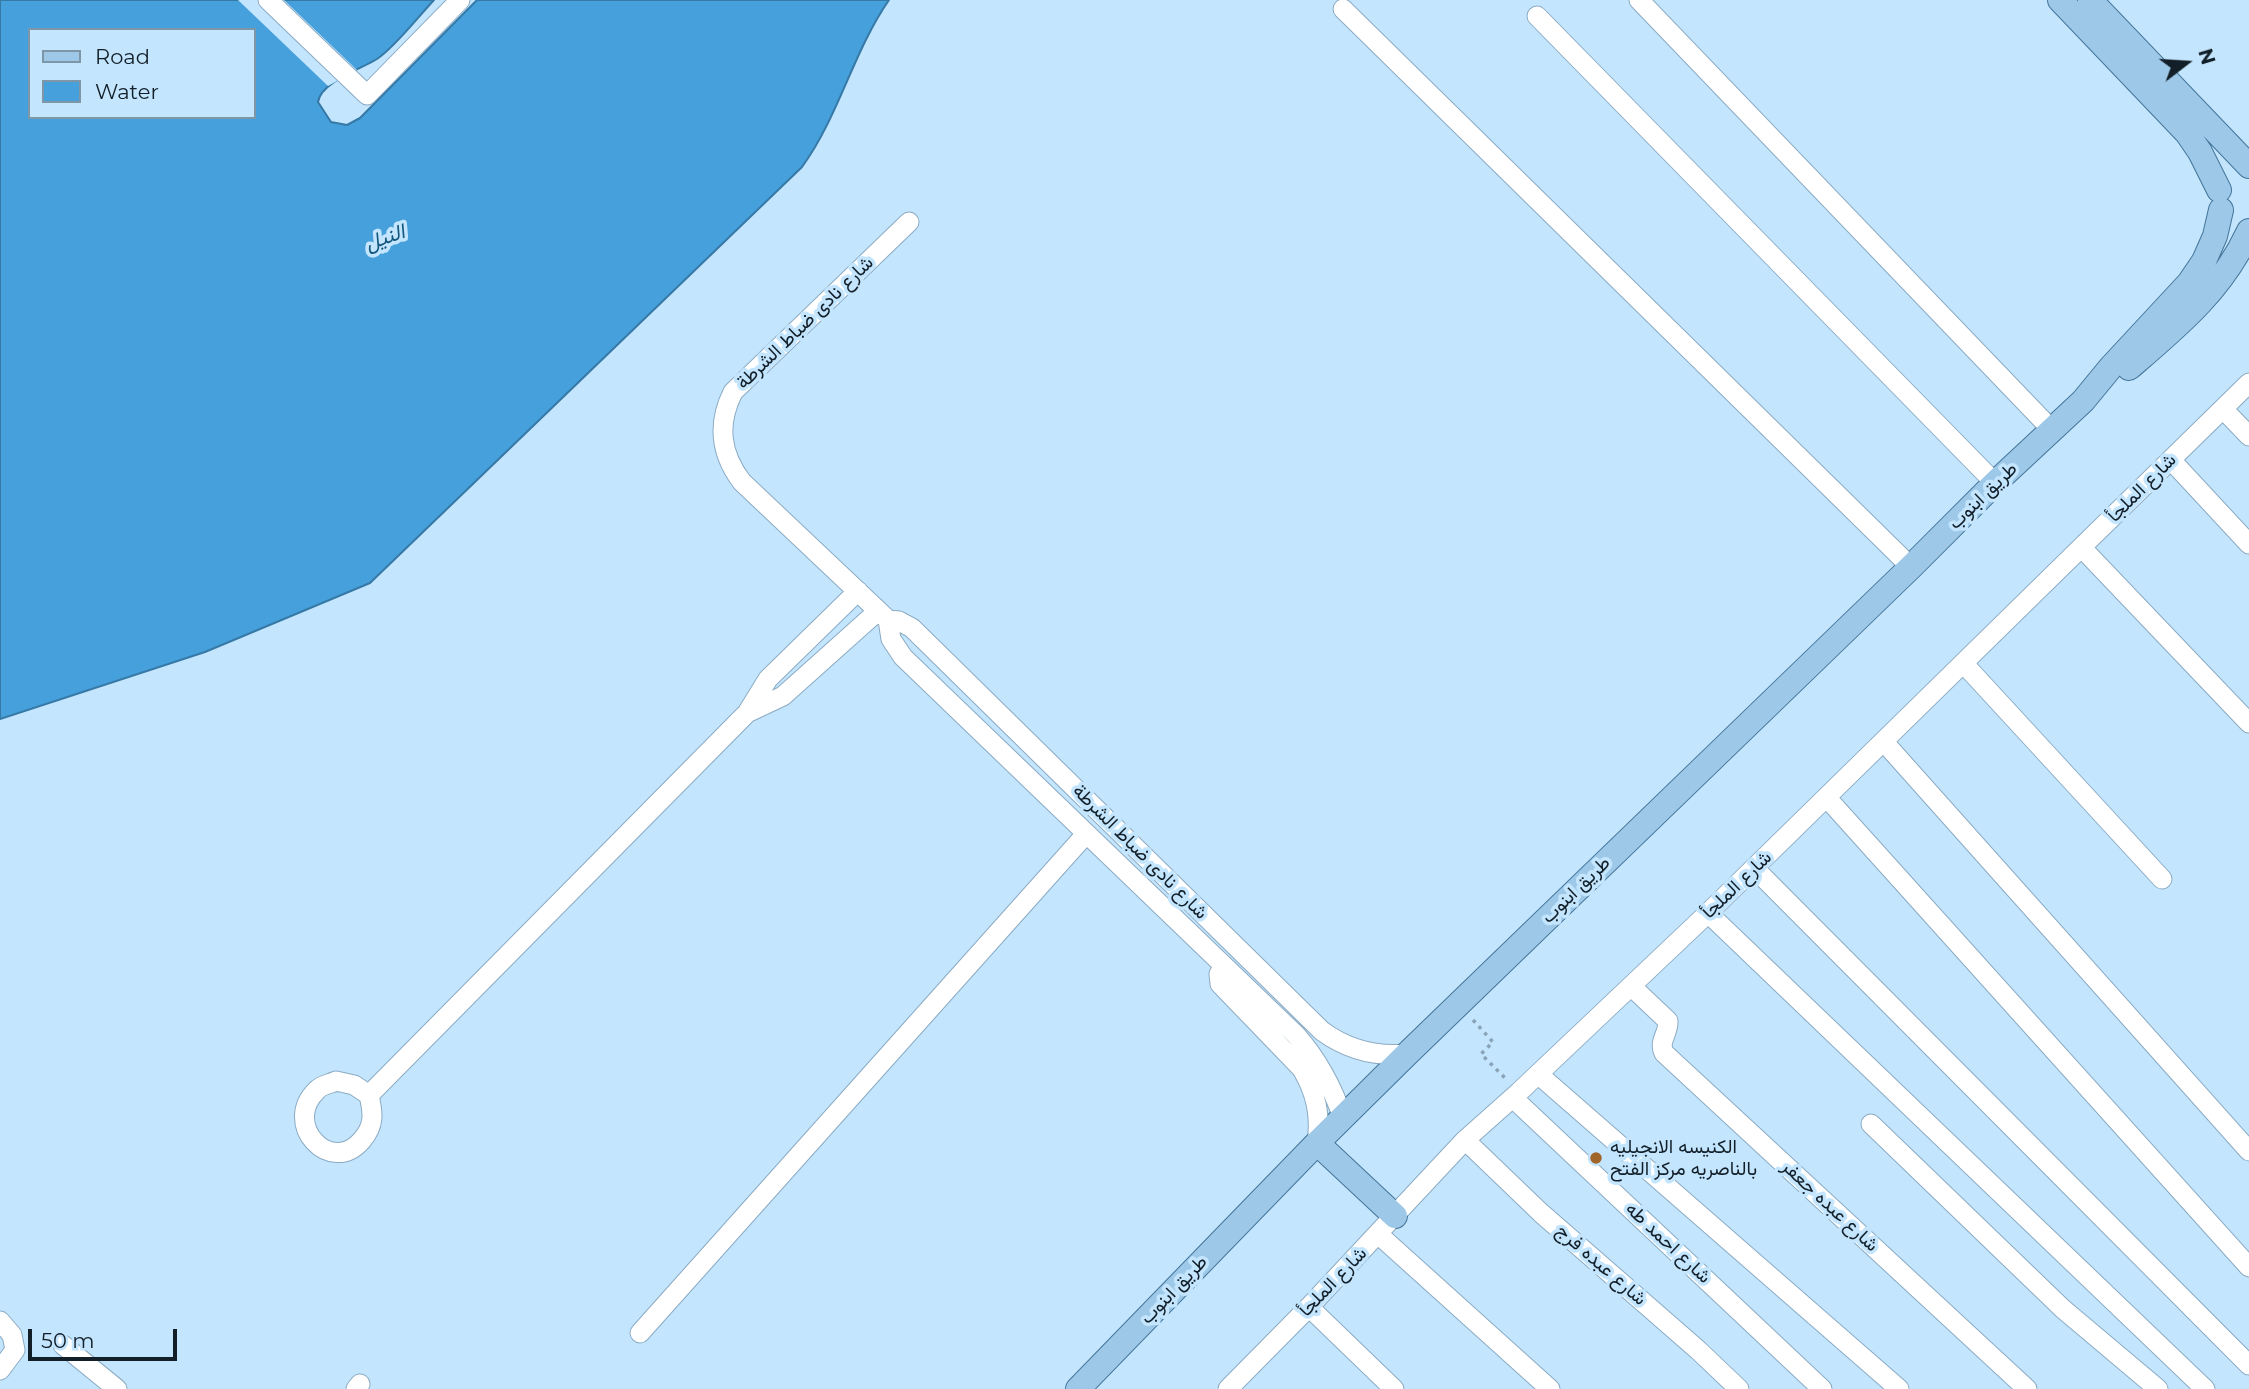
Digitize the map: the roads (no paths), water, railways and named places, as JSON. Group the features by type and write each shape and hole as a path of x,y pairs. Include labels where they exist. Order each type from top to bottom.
{"main road":[{"path":"2060,0 2187,133 2200,152 2220,200 2234,223 2249,225"},
{"path":"2090,0 2249,167 2228,176 2220,200"},
{"name":"طريق ابنوب","path":"1078,1389 1407,1054 1912,567 1995,483 2083,401 2189,283 2209,248 2220,200"},
{"name":"طريق ابنوب","path":"2083,401 2119,376 2209,295 2226,274 2249,231"},
{"path":"1317,1143 1389,1211"}],"street":[{"path":"268,0 367,95 460,0"},
{"path":"1639,0 2052,430"},
{"path":"1343,9 1912,567"},
{"path":"1537,16 1995,483"},
{"name":"شارع نادى ضباط الشرطة","path":"909,222 733,392 723,417 723,444 727,458 742,482 883,615 912,628 1322,1031 1340,1043 1376,1055 1407,1054"},
{"name":"شارع الملجأ","path":"1232,1388 1378,1234 1389,1211 1465,1140 1510,1089 1538,1074 1708,913 2249,383"},
{"path":"2223,409 2249,436"},
{"path":"2171,460 2249,544"},
{"path":"2082,548 2249,723"},
{"path":"369,1095 747,713 768,679 858,592"},
{"path":"747,713 783,696 883,615"},
{"name":"شارع نادى ضباط الشرطة","path":"883,615 891,639 903,657 1296,1035 1328,1080 1343,1118"},
{"path":"1964,664 2162,878"},
{"path":"1884,742 2249,1151"},
{"path":"1827,798 2249,1267"},
{"path":"640,1333 1086,834"},
{"path":"1754,869 2249,1365"},
{"path":"1708,913 2205,1389"},
{"path":"1224,966 1219,974 1220,984 1302,1069 1309,1082 1319,1111 1317,1143"},
{"name":"شارع عبده جعفر","path":"1631,986 1668,1021 1669,1027 1662,1042 1664,1053 2027,1389"},
{"path":"1264,1005 1279,989"},
{"path":"1538,1074 1899,1389"},
{"name":"شارع احمد طه","path":"1510,1089 1822,1389"},
{"path":"1871,1124 2063,1309 2158,1389"},
{"name":"شارع عبده فرج","path":"1465,1140 1541,1213 1739,1389"},
{"path":"1378,1234 1550,1389"},
{"path":"1309,1307 1394,1389"},
{"path":"0,1321 12,1335 15,1350 0,1370"},
{"path":"63,1345 117,1389"}],"water":[{"name":"النيل","path":"0,0 434,0 384,54 334,82 321,95 318,102 331,122 347,125 360,118 477,0 889,0 865,41 826,127 802,167 370,583 205,652 0,719"}],"place":[{"name":"الكنيسه الانجيليه بالناصريه مركز الفتح","path":"1596,1158"}]}
